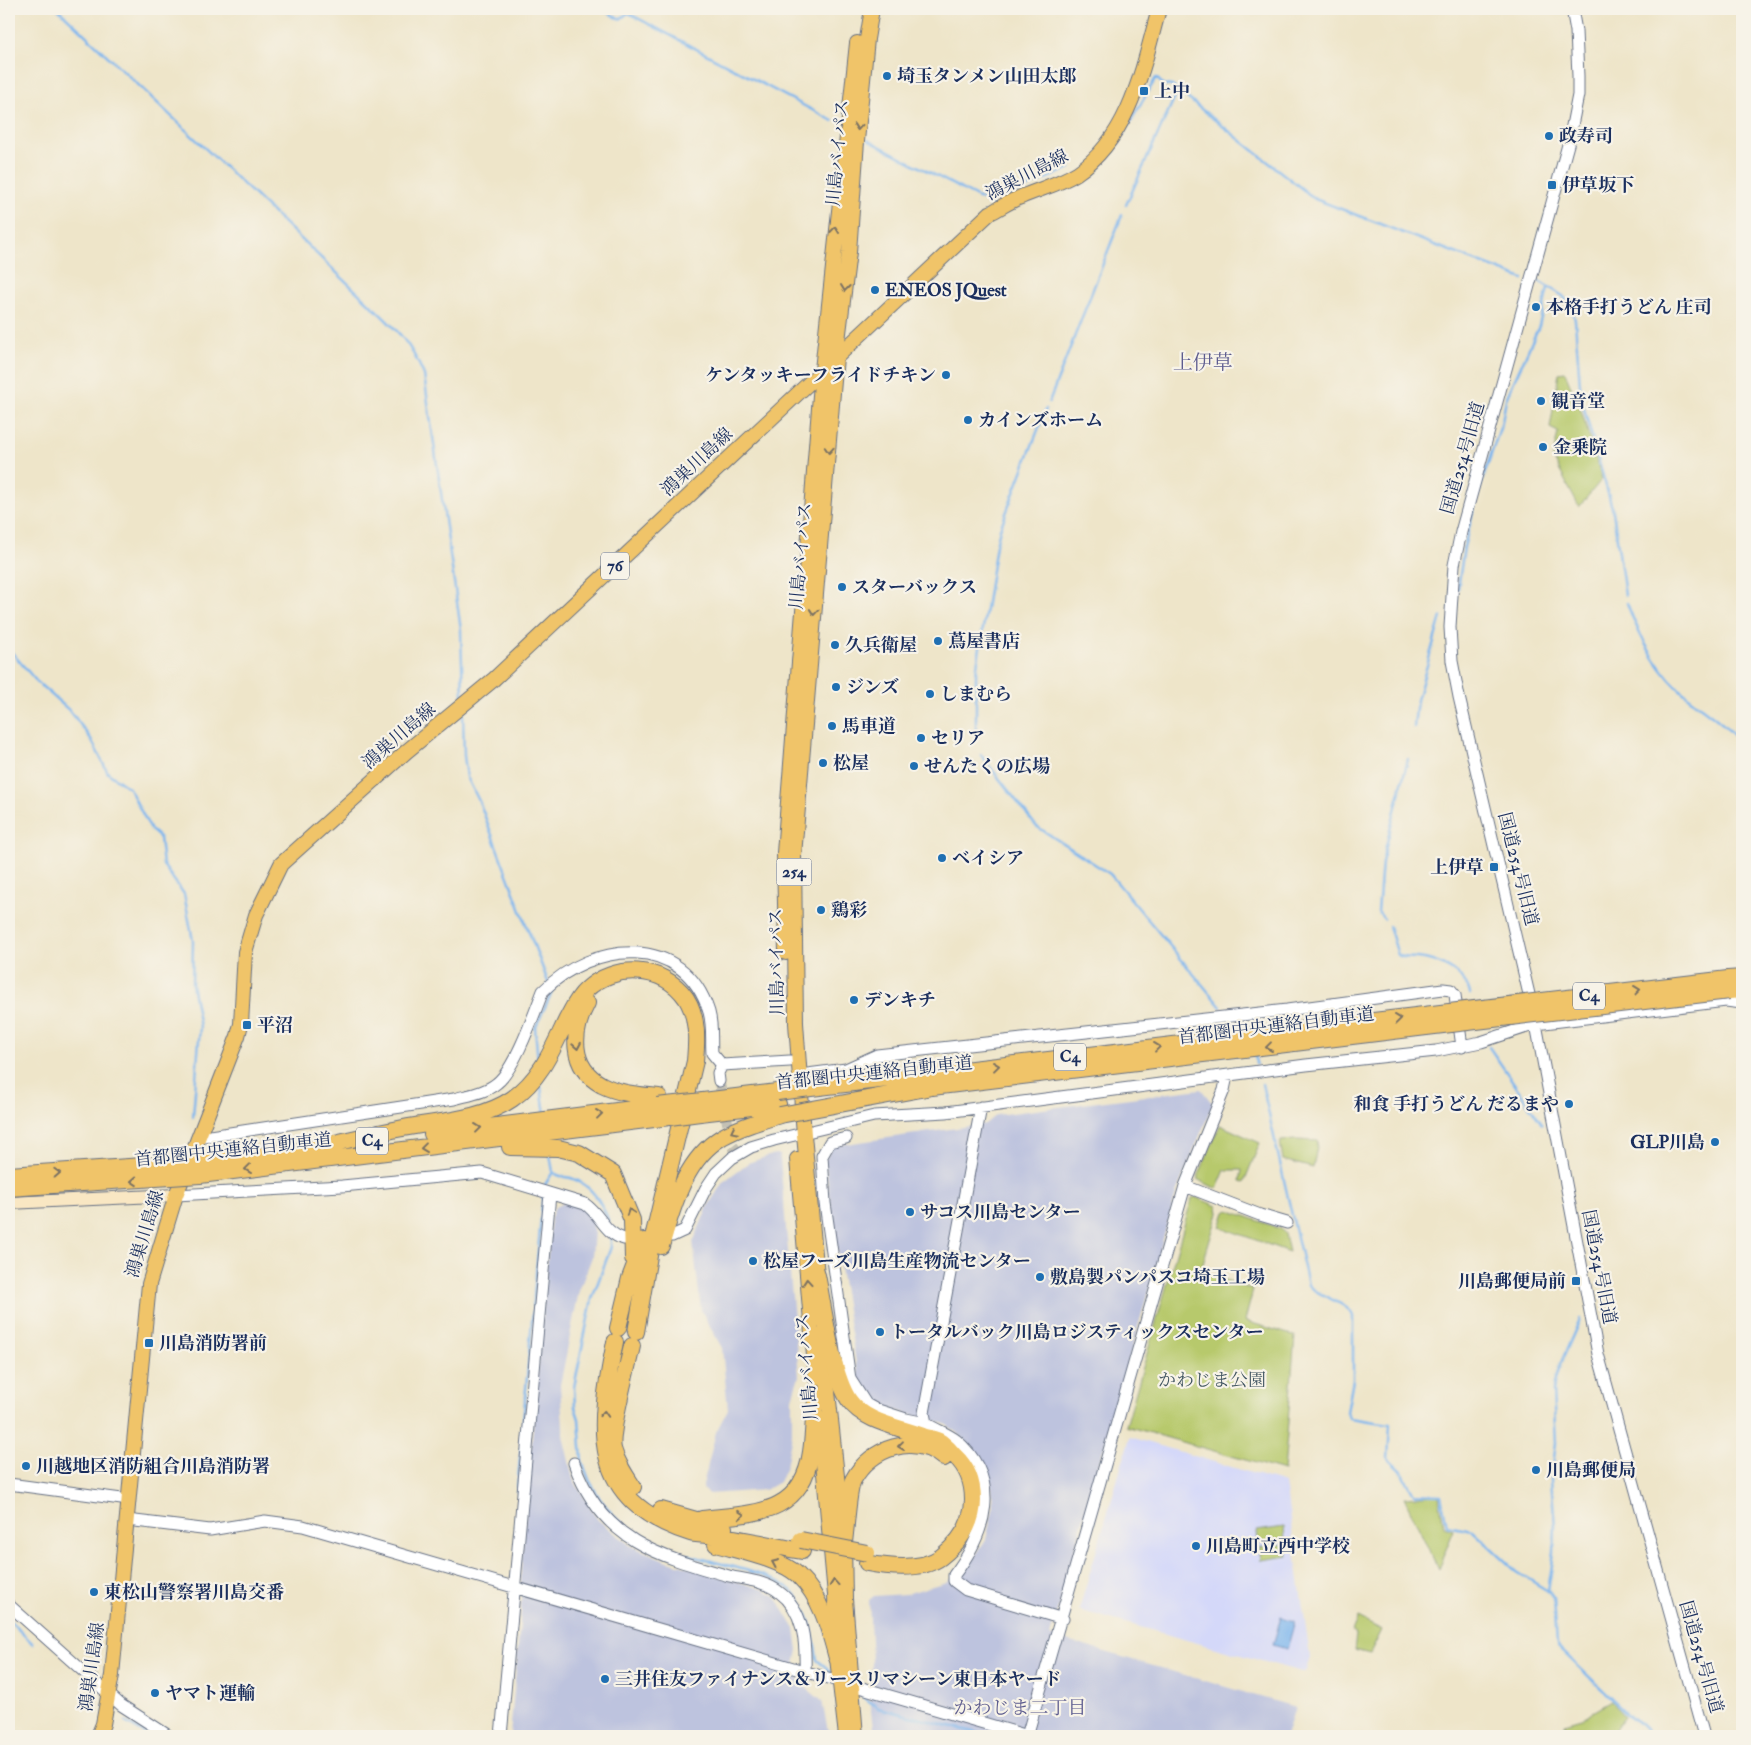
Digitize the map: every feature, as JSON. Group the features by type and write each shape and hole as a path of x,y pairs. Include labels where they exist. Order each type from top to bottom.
{"highway":[{"path":"296,1152 484,1112 512,1099 538,1075 576,1001 593,984 606,977 623,972 646,972 669,982 687,1000 695,1021 698,1038 695,1060 650,1250 641,1313"},
{"name":"首都圏中央連絡自動車道","path":"9,1188 467,1143 546,1126 657,1107 702,1102 778,1099 886,1079 931,1080 1316,1035 1742,978"},
{"path":"630,1278 642,1249 660,1174 687,1057 688,1032 685,1018 677,1005 663,990 645,982 630,980 608,985 595,994 580,1015 575,1044 580,1061 592,1077 602,1085 630,1094 657,1107 702,1102"},
{"name":"首都圏中央連絡自動車道","path":"1450,1018 1742,990"},
{"path":"837,1658 827,1621 816,1598 798,1575 692,1527 650,1504 637,1493 623,1472 613,1448 616,1422 634,1339 675,1198 695,1164 720,1138 743,1127 778,1099 931,1080"},
{"name":"首都圏中央連絡自動車道","path":"9,1175 202,1169 296,1152 546,1126"},
{"path":"467,1143 480,1148 529,1146 558,1148 580,1153 613,1174 623,1194 632,1220 634,1252 630,1278 616,1335 604,1404 602,1436 610,1472 628,1499 658,1520 718,1535 801,1546 867,1558 891,1567 920,1564 938,1559 954,1546 967,1529 973,1511 973,1485 963,1464 940,1442 869,1416 857,1409 848,1399 837,1371 818,1275"},
{"path":"692,1527 757,1513 782,1504 794,1494 801,1484 809,1465 817,1395"},
{"path":"844,1542 852,1482 872,1457 888,1448 908,1444 935,1451 947,1460 955,1472 962,1490 963,1513 953,1533 948,1540 935,1550 919,1556 867,1558"}],"main road":[{"name":"川島バイパス","path":"846,1736 844,1542 826,1384 818,1275 790,1062 787,1020 784,853 833,249 863,9"},
{"name":"川島バイパス","path":"856,1736 846,1683 837,1658 835,1595 817,1395 799,1135 800,1075 796,1023 794,855 836,357 849,252 863,76 872,9"},
{"name":"鴻巣川島線","path":"98,1736 104,1724 110,1695 146,1301 153,1266 197,1138 238,1036 241,1024 245,952 256,915 281,864 407,751 493,680 990,213 1020,197 1064,180 1100,153 1125,114 1142,68 1159,9"},
{"path":"9,1203 176,1195"}],"street":[{"name":"国道254号旧道","path":"1572,9 1578,59 1575,114 1549,217 1461,532 1453,572 1450,643 1459,696 1536,1024 1600,1362 1704,1736"},
{"path":"197,1138 454,1099 486,1090 496,1084 509,1069 543,991 552,982 583,964 616,952 642,952 664,959 681,969 695,983 709,1013 713,1030 712,1054 722,1065"},
{"path":"800,1075 846,1069 877,1055 1288,1010 1443,989 1451,990 1455,995 1462,1047"},
{"path":"672,1236 685,1230 716,1173 737,1152 874,1116 981,1108 1462,1047 1536,1024 1726,1001 1742,1003"},
{"path":"722,1065 790,1062"},
{"path":"719,1081 718,1073 722,1065"},
{"path":"127,1520 210,1530 265,1521 282,1522 1028,1736 1186,1186 1224,1090 1227,1076"},
{"path":"926,1423 924,1413 981,1108"},
{"path":"846,1138 830,1142 822,1156 830,1251 850,1379 866,1404 875,1409 906,1419 926,1423 956,1440 976,1462 985,1489 985,1511 982,1525 967,1556 954,1575 954,1580 966,1590 1063,1619"},
{"path":"176,1195 342,1186 482,1174 585,1204 591,1208 609,1232 624,1239"},
{"path":"1186,1186 1260,1215 1287,1223"},
{"path":"501,1736 545,1192"},
{"path":"574,1463 581,1482 601,1514 629,1538 660,1554 707,1570 762,1584 781,1593 795,1611 805,1636 805,1671"},
{"path":"9,1484 129,1500"},
{"path":"9,1605 110,1695 168,1736"}],"shaded area":[{"path":"1201,1089 1213,1104 1177,1190 1050,1636 1295,1707 1286,1736 874,1736 871,1711 872,1661 869,1600 874,1596 906,1594 946,1582 969,1566 986,1539 993,1510 992,1490 989,1474 980,1457 957,1432 945,1424 884,1407 869,1398 860,1386 841,1274 825,1161 832,1146 985,1124 996,1115"},
{"path":"775,1154 779,1155 780,1159 799,1376 792,1398 792,1434 786,1467 779,1482 765,1490 709,1494 702,1489 716,1432 728,1409 722,1348 701,1310 693,1242 708,1206 723,1182 748,1163"},
{"path":"564,1203 579,1206 588,1213 593,1222 594,1232 592,1257 579,1291 560,1385 564,1440 573,1479 598,1520 631,1546 665,1560 762,1589 775,1596 795,1629 798,1650 795,1665 800,1683 822,1701 829,1736 510,1736 521,1612 521,1569 551,1217 555,1207"},
{"name":"川島町立西中学校","path":"1130,1437 1285,1483 1310,1657 1305,1673 1079,1610"}],"green space":[{"path":"1565,372 1582,413 1602,479 1579,507 1553,458 1558,432 1550,428 1559,373"},
{"path":"1220,1125 1260,1143 1244,1182 1240,1181 1242,1170 1225,1170 1217,1189 1197,1179"},
{"path":"1280,1141 1318,1141 1313,1168 1283,1160"},
{"name":"かわじま公園","path":"1195,1197 1217,1206 1218,1213 1203,1263 1207,1273 1253,1290 1245,1321 1295,1336 1284,1471 1126,1426 1192,1198"},
{"path":"1228,1210 1281,1229 1285,1234 1289,1252 1220,1227 1225,1212"},
{"path":"1439,1496 1444,1527 1454,1530 1438,1569 1404,1497"},
{"path":"1284,1527 1285,1540 1258,1543 1257,1531"},
{"path":"1286,1544 1288,1556 1261,1560 1259,1547"},
{"path":"1358,1618 1382,1630 1370,1654 1354,1650 1356,1635 1352,1632"},
{"path":"1612,1701 1625,1715 1611,1736 1565,1736 1564,1724 1581,1719"}],"water":[{"path":"1281,1617 1295,1621 1287,1649 1273,1645"}],"waterway":[{"path":"58,9 384,317 404,339 414,355 424,375 461,630 463,698"},
{"path":"600,9 620,19 628,13 833,121"},
{"path":"1089,174 1095,171 1122,136 1156,78 1164,85 1172,86 1315,199 1523,279"},
{"path":"1126,205 1177,92"},
{"path":"868,140 992,205"},
{"path":"1009,195 1070,168"},
{"path":"1049,402 1122,215"},
{"path":"1539,281 1563,296 1571,306 1575,320 1581,398 1613,511 1625,595"},
{"path":"1458,589 1464,547 1477,496 1502,422 1506,399 1539,326 1548,288"},
{"path":"976,731 976,673 996,545 1000,529 1046,409"},
{"path":"1627,603 1644,642 1659,666 1677,687 1723,725 1742,746"},
{"path":"1414,727 1417,700 1441,617"},
{"path":"9,649 37,682 71,712 91,739 108,773 129,788 151,830 160,838 163,865 184,894 193,941 192,984 200,1027 193,1117"},
{"path":"463,711 464,756 467,777 479,801 548,982"},
{"path":"981,755 1036,826 1110,874 1221,1007"},
{"path":"1384,919 1378,912 1382,862 1408,759"},
{"path":"1389,926 1398,955 1425,959 1450,969 1463,980 1470,994"},
{"path":"538,1062 535,1028 552,992 551,989"},
{"path":"1241,1021 1252,1029"},
{"path":"1489,1047 1542,1124"},
{"path":"1255,1054 1256,1064"},
{"path":"540,1080 545,1114"},
{"path":"1262,1084 1308,1285 1345,1307 1353,1316 1353,1380 1347,1412 1349,1418 1390,1424 1388,1459 1402,1472 1414,1494 1441,1495 1447,1526 1473,1531 1517,1572 1548,1591"},
{"path":"543,1188 553,1172 550,1154"},
{"path":"553,1172 585,1185 603,1208 609,1222"},
{"path":"517,1492 543,1194"},
{"path":"611,1238 611,1247 592,1299 574,1387 575,1407 579,1419 582,1461 589,1480 600,1499 615,1517 636,1534 679,1553"},
{"path":"1580,1319 1560,1365 1553,1391 1556,1443 1551,1480 1555,1526 1554,1552 1548,1591 1554,1599 1557,1644 1651,1736"},
{"path":"686,1554 753,1572 786,1586 794,1593 805,1610 812,1630 817,1660 833,1673"},
{"path":"9,1620 33,1644"},
{"path":"857,1692 878,1708 989,1736"},
{"path":"125,1722 149,1736"}],"tunnel":[{"path":"719,1081 732,1145 736,1150"}],"place":[{"name":"埼玉タンメン山田太郎","path":"887,76"},
{"name":"上中","path":"1144,91"},
{"name":"政寿司","path":"1549,136"},
{"name":"伊草坂下","path":"1552,185"},
{"name":"ENEOS JQuest","path":"875,290"},
{"name":"本格手打うどん 庄司","path":"1536,307"},
{"name":"ケンタッキーフライドチキン","path":"946,375"},
{"name":"観音堂","path":"1541,401"},
{"name":"カインズホーム","path":"968,420"},
{"name":"金乗院","path":"1543,447"},
{"name":"スターバックス","path":"842,587"},
{"name":"蔦屋書店","path":"938,641"},
{"name":"久兵衛屋","path":"835,645"},
{"name":"ジンズ","path":"836,687"},
{"name":"しまむら","path":"930,694"},
{"name":"馬車道","path":"832,726"},
{"name":"セリア","path":"921,738"},
{"name":"松屋","path":"823,763"},
{"name":"せんたくの広場","path":"914,766"},
{"name":"ベイシア","path":"942,858"},
{"name":"上伊草","path":"1494,867"},
{"name":"鶏彩","path":"821,910"},
{"name":"デンキチ","path":"854,1000"},
{"name":"平沼","path":"247,1025"},
{"name":"和食 手打うどん だるまや","path":"1569,1104"},
{"name":"GLP川島","path":"1715,1142"},
{"name":"サコス川島センター","path":"910,1212"},
{"name":"松屋フーズ川島生産物流センター","path":"753,1261"},
{"name":"敷島製パンパスコ埼玉工場","path":"1040,1277"},
{"name":"川島郵便局前","path":"1576,1281"},
{"name":"トータルバック川島ロジスティックスセンター","path":"880,1332"},
{"name":"川島消防署前","path":"149,1343"},
{"name":"川越地区消防組合川島消防署","path":"26,1466"},
{"name":"川島郵便局","path":"1536,1470"},
{"name":"川島町立西中学校","path":"1196,1546"},
{"name":"東松山警察署川島交番","path":"94,1592"},
{"name":"三井住友ファイナンス＆リースリマシーン東日本ヤード","path":"605,1679"},
{"name":"ヤマト運輸","path":"155,1693"}],"district":[{"name":"上伊草","path":"1203,362"},
{"name":"かわじま二丁目","path":"1020,1708"}]}
